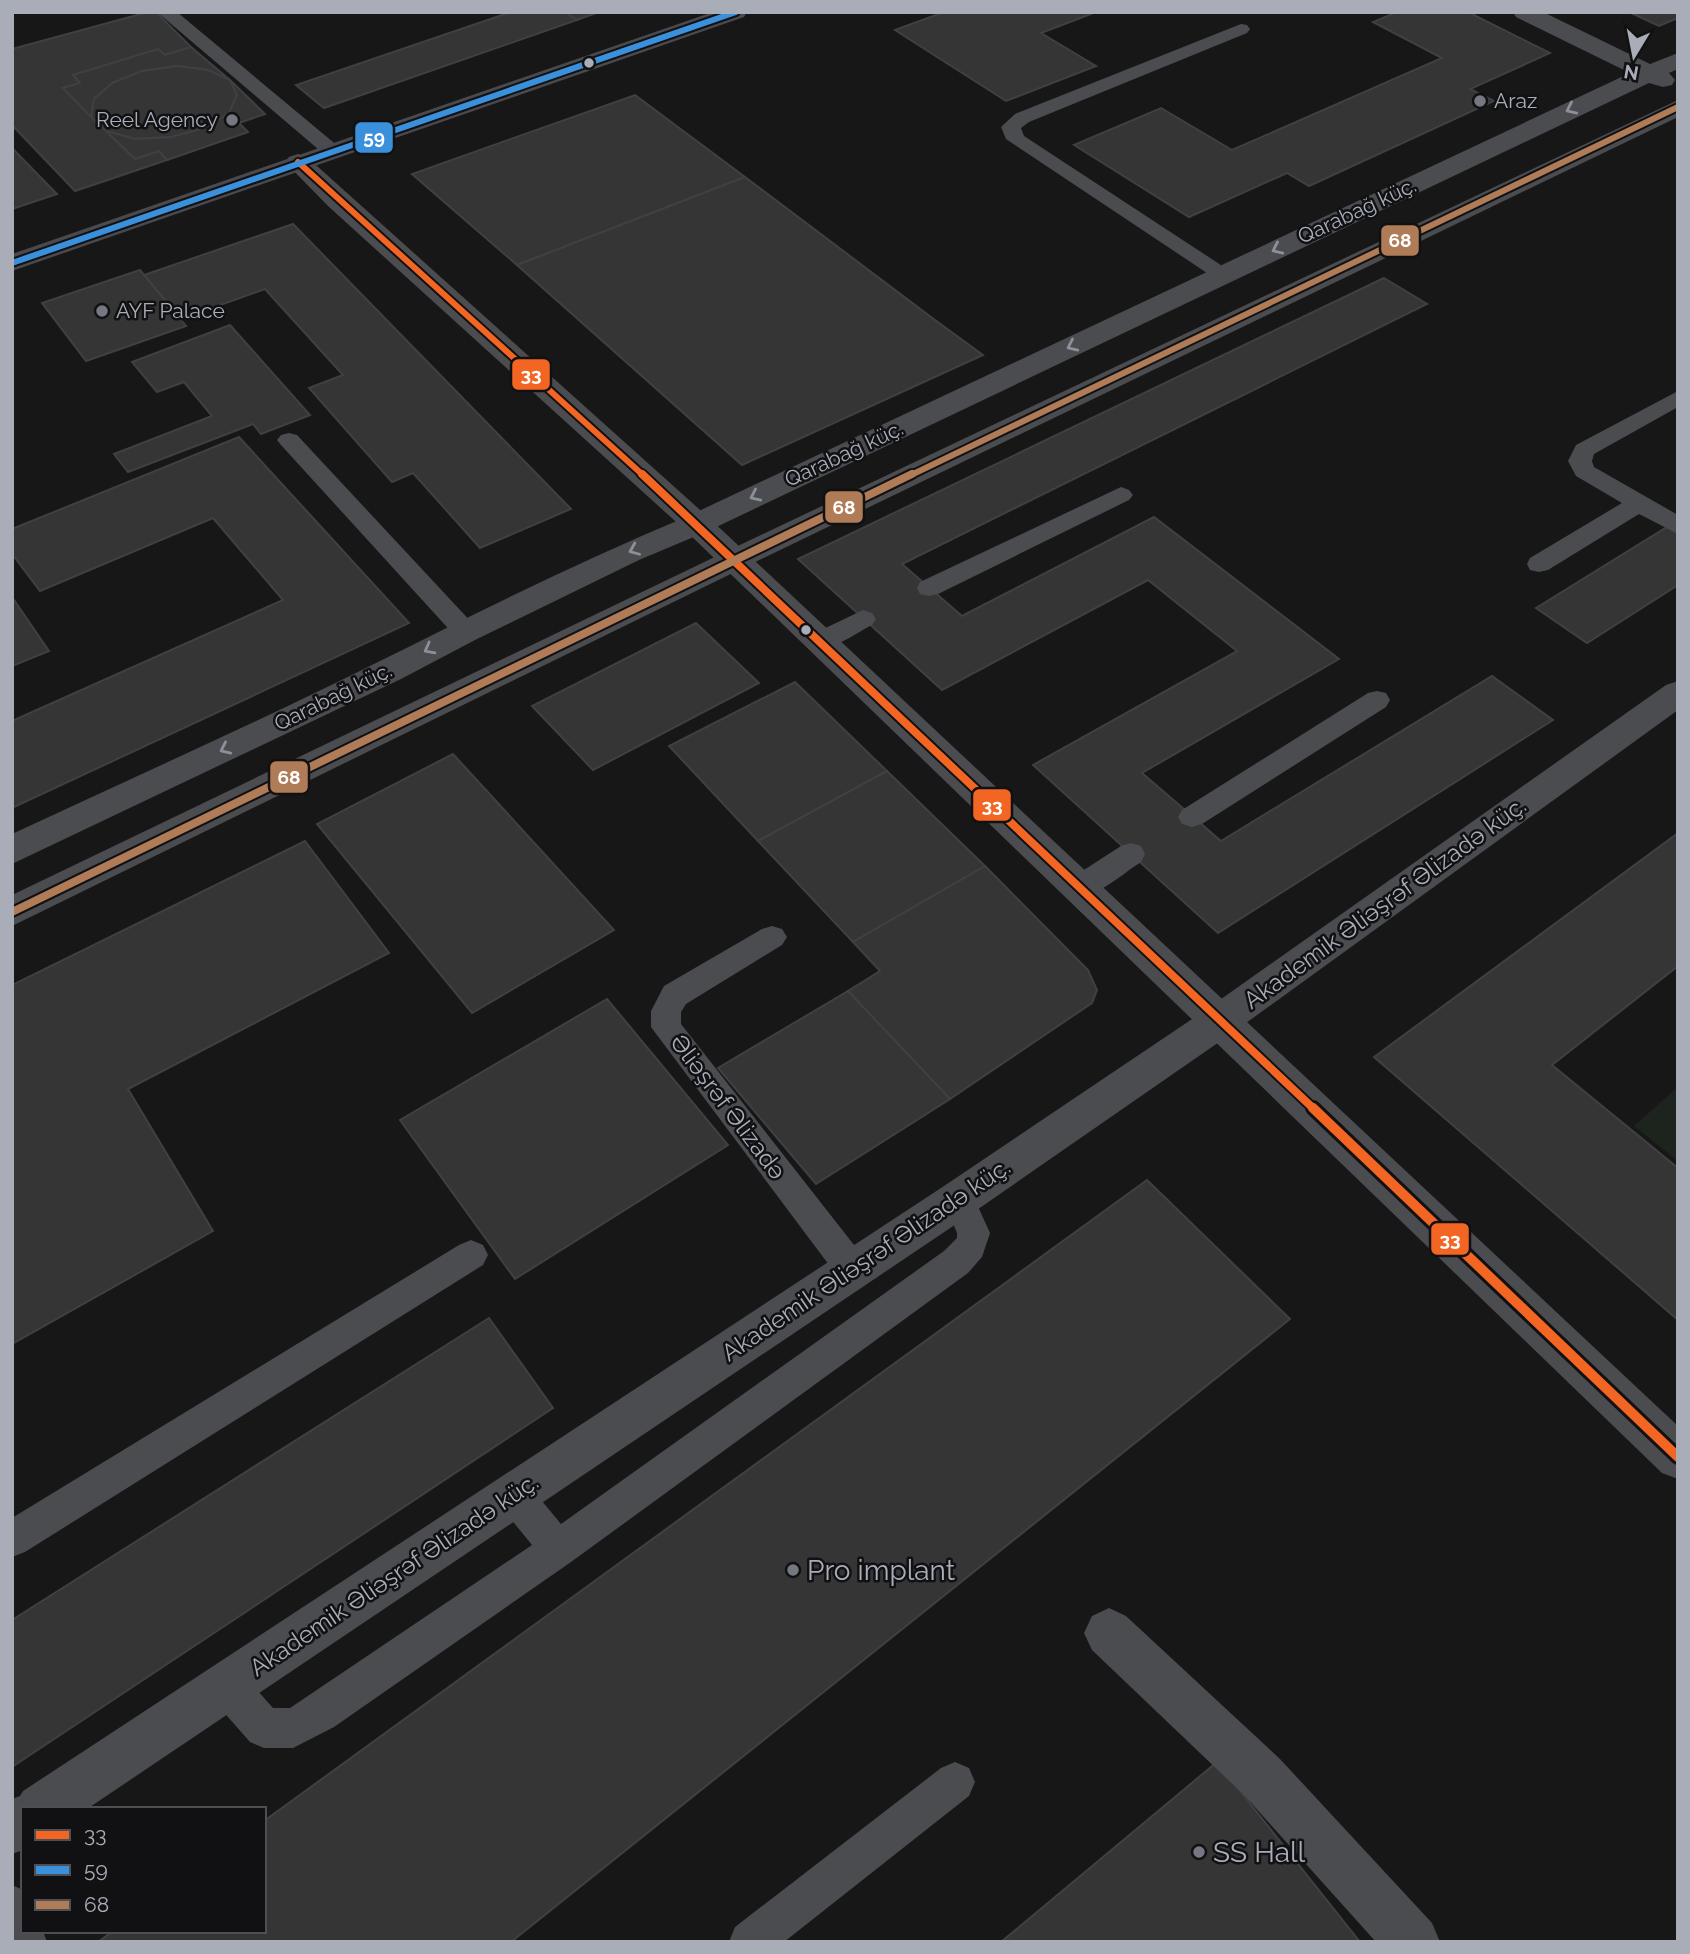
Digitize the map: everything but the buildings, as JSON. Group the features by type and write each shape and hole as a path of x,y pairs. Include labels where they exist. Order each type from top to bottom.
{"main road":[{"path":"12,263 736,12"}],"street":[{"path":"1524,12 1678,87"},
{"name":"Qarabağ küç.","path":"12,850 389,671 464,631 628,553 697,524 1678,60"},
{"name":"Qarabağ küç.","path":"12,912 734,560 1678,107"},
{"path":"298,162 337,201 697,524 1678,1457"},
{"path":"389,671 424,711"},
{"name":"Akademik Əliəşrəf Əlizadə küç.","path":"44,1807 959,1199 1221,1020 1678,694"},
{"path":"182,769 214,814"},
{"path":"1109,1633 1262,1777 1413,1942"}],"lane":[{"path":"166,12 332,151"},
{"path":"1223,275 1016,139 1011,127 1022,118 1241,29"},
{"path":"1678,398 1584,450 1580,460 1584,471 1678,526"},
{"path":"289,440 464,631"},
{"path":"929,588 1121,495"},
{"path":"1539,564 1640,503"},
{"path":"820,641 863,619"},
{"path":"1192,817 1377,700"},
{"path":"1080,887 1131,854"},
{"name":"Əliəşrəf Əlizadə","path":"772,937 676,995 666,1010 666,1027 853,1270"},
{"path":"227,1686 264,1728 293,1728 320,1713 558,1549 956,1262 972,1249 975,1240 959,1199"},
{"path":"12,1539 471,1255"},
{"path":"514,1495 558,1549"},
{"path":"750,1942 955,1782"},
{"path":"12,1906 21,1929"}],"shaded area":[{"path":"1678,1087 1678,1161 1634,1126"}],"transit line":[{"name":"59","path":"12,263 736,12"},
{"name":"68","path":"12,912 734,560 1678,107"},
{"name":"33","path":"298,162 697,524 1678,1457"}],"place":[{"name":"Araz","path":"1480,101"},
{"name":"Reel Agency","path":"232,120"},
{"name":"AYF Palace","path":"102,311"},
{"name":"Pro implant","path":"793,1570"},
{"name":"SS Hall","path":"1199,1852"}]}
